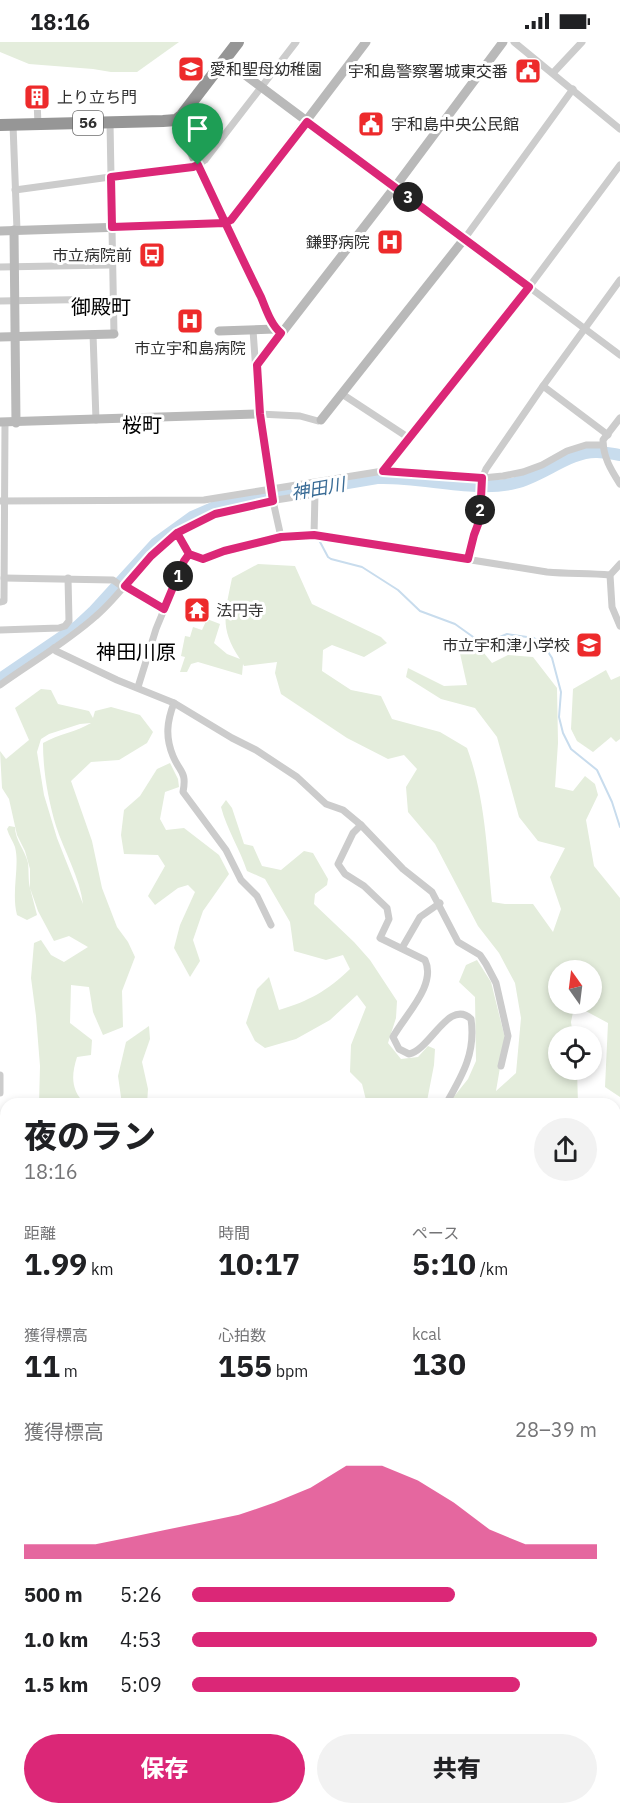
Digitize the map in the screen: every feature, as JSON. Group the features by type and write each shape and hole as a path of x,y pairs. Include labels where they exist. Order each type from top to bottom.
{"highway":[{"path":"176,120 238,42"},
{"name":"56","path":"6,125 176,120"}],"street":[{"path":"15,190 198,165 205,160 296,42"},
{"path":"0,231 225,223 237,214 366,42"},
{"path":"257,365 278,331 394,187 502,42"},
{"path":"514,42 620,129"},
{"path":"553,73 582,42"},
{"path":"225,60 620,355"},
{"path":"0,602 4,602 2,422 260,414 300,416 321,420 465,238 573,89"},
{"path":"37,101 38,124"},
{"path":"176,120 278,331"},
{"path":"0,337 114,334 110,123"},
{"path":"6,125 15,190 16,423"},
{"path":"383,471 529,287 620,165"},
{"path":"0,267 112,265"},
{"path":"468,559 480,519 481,483 543,386 620,280"},
{"path":"0,301 113,299"},
{"path":"253,330 260,414 272,495 281,537"},
{"path":"219,331 278,331"},
{"path":"93,334 96,420"},
{"path":"543,386 608,435"},
{"path":"342,394 409,438"},
{"path":"620,418 603,441 608,466 620,484"},
{"path":"0,685 81,629 124,587 151,556 177,533 215,514 272,495 383,471 481,483 523,472 567,451 586,445 603,446"},
{"path":"2,501 204,500 272,495 315,495 314,535"},
{"path":"177,533 189,554 203,559 224,551 281,537 314,535 547,572 610,575"},
{"path":"138,687 164,609 189,554"},
{"path":"620,564 610,575 612,607 620,626"},
{"path":"4,578 116,581 164,609"},
{"path":"0,630 65,626 69,621 68,578"},
{"path":"54,648 117,680 174,703 266,756 297,777 326,804 343,810 361,825 403,869 432,892 440,903 458,942 480,955 496,983 508,1036 501,1066"},
{"path":"174,703 168,719 167,732 173,755 186,778 183,792 226,850 241,880 257,896 271,925"},
{"path":"361,825 352,833 338,864 345,874 364,886 387,908 389,919 380,938 425,960 429,968 427,982 393,1036 399,1049 408,1054 417,1053 448,1019 457,1013 463,1013 471,1019 472,1033 466,1070 450,1098"},
{"path":"402,948 420,917 440,903"},
{"path":"0,1075 0,1093"}],"green space":[{"path":"0,42 179,42 137,72 111,72 29,64 0,52"},
{"path":"258,564 295,566 312,604 381,637 387,643 364,657 332,645 323,650 322,671 351,690 381,696 392,719 440,732 467,748 482,804 492,902 533,904 553,932 561,909 550,877 565,848 538,841 519,817 497,737 475,708 441,699 406,677 408,668 444,686 467,685 459,649 475,642 492,663 508,655 533,657 557,688 558,743 555,787 573,791 585,776 595,784 598,795 586,820 594,866 620,898 620,1097 605,1087 608,1023 591,1014 602,1014 602,960 548,960 548,1014 573,1014 572,1026 548,1026 548,1080 577,1080 578,1098 453,1098 468,1079 476,1061 475,997 459,982 466,965 477,960 491,982 505,1038 496,1091 516,1073 521,1018 515,983 499,953 478,926 435,844 408,812 406,787 417,769 404,755 388,759 347,738 281,694 275,673 277,662 244,666 243,664 242,675 198,662 191,664 187,672 180,672 185,657 181,656 185,636 190,637 193,627 202,630 207,619 220,624 214,643 227,654 240,659 226,629 226,611 232,578"},
{"path":"606,670 611,680 620,676 620,739 616,742 611,737 593,752 577,741 571,729 573,689"},
{"path":"41,689 51,690 58,704 89,711 93,718 95,711 111,707 140,715 153,732 147,743 119,760 91,762 71,781 92,841 102,888 117,927 135,957 122,991 123,1027 103,1035 93,1012 89,987 71,985 70,1023 92,1040 91,1055 77,1057 74,1070 75,1088 80,1098 39,1098 40,1066 31,978 34,943 41,940 51,955 64,962 88,947 69,936 54,941 38,911 30,888 30,869 25,851 17,835 9,799 2,788 0,751 6,759 29,740 15,708","holes":["91,723 43,743 45,774 56,826 79,884 83,904 57,838 44,795 37,752 41,739 49,734 80,724"]},
{"path":"170,763 178,779 179,787 165,792 160,819 166,830 184,828 219,855 229,874 203,911 193,940 200,961 190,977 174,948 180,925 195,892 188,885 178,888 155,905 148,896 165,866 158,855 124,854 121,835 124,810 140,796 157,769"},
{"path":"226,800 232,808 244,844 253,846 262,866 281,870 304,851 313,853 328,879 327,885 315,894 314,904 370,960 397,1001 396,1018 388,1043 401,1059 418,1057 428,1046 435,1049 428,1098 366,1098 362,1084 350,1072 351,1045 366,1007 357,995 330,1020 296,1039 265,1048 255,1041 246,1023 257,989 269,977 279,1010 317,994 350,969 343,955 326,960 294,951 290,922 265,879 247,871 221,807"},
{"path":"9,826 15,827 27,858 29,885 37,915 27,920 17,915 15,906 17,862 15,847 7,829"},
{"path":"149,1026 150,1039 142,1062 148,1089 147,1098 121,1098 118,1076 126,1042"}],"waterway":[{"name":"神田川","path":"0,679 78,626 156,543 192,517 215,507 377,478 499,486 525,480 566,460 587,453 620,455"},
{"path":"319,540 331,559 362,567 398,590 420,611 455,624 483,644 507,634 534,638 543,644 552,658 561,692 559,717 563,733 571,749 597,770 612,802 620,827"}],"place":[{"name":"愛和聖母幼稚園","path":"191,69"},
{"name":"宇和島警察署城東交番","path":"528,71"},
{"name":"上り立ち門","path":"37,97"},
{"name":"宇和島中央公民館","path":"371,124"},
{"name":"鎌野病院","path":"390,242"},
{"name":"市立病院前","path":"152,255"},
{"name":"市立宇和島病院","path":"190,321"},
{"name":"法円寺","path":"197,610"},
{"name":"市立宇和津小学校","path":"589,645"}],"district":[{"name":"御殿町","path":"101,307"},
{"name":"桜町","path":"142,425"},
{"name":"神田川原","path":"136,652"}],"route":[{"path":"198,165 111,177 112,227 225,223 231,220 307,122 529,287 383,471 482,478 480,519 468,559 380,544 314,535 295,535 224,551 203,559 189,554 177,533 151,556 125,586 164,609 189,554 177,533 215,514 273,501 260,414 257,365 281,333 275,329 272,320 248,273 225,223 198,165"}]}
